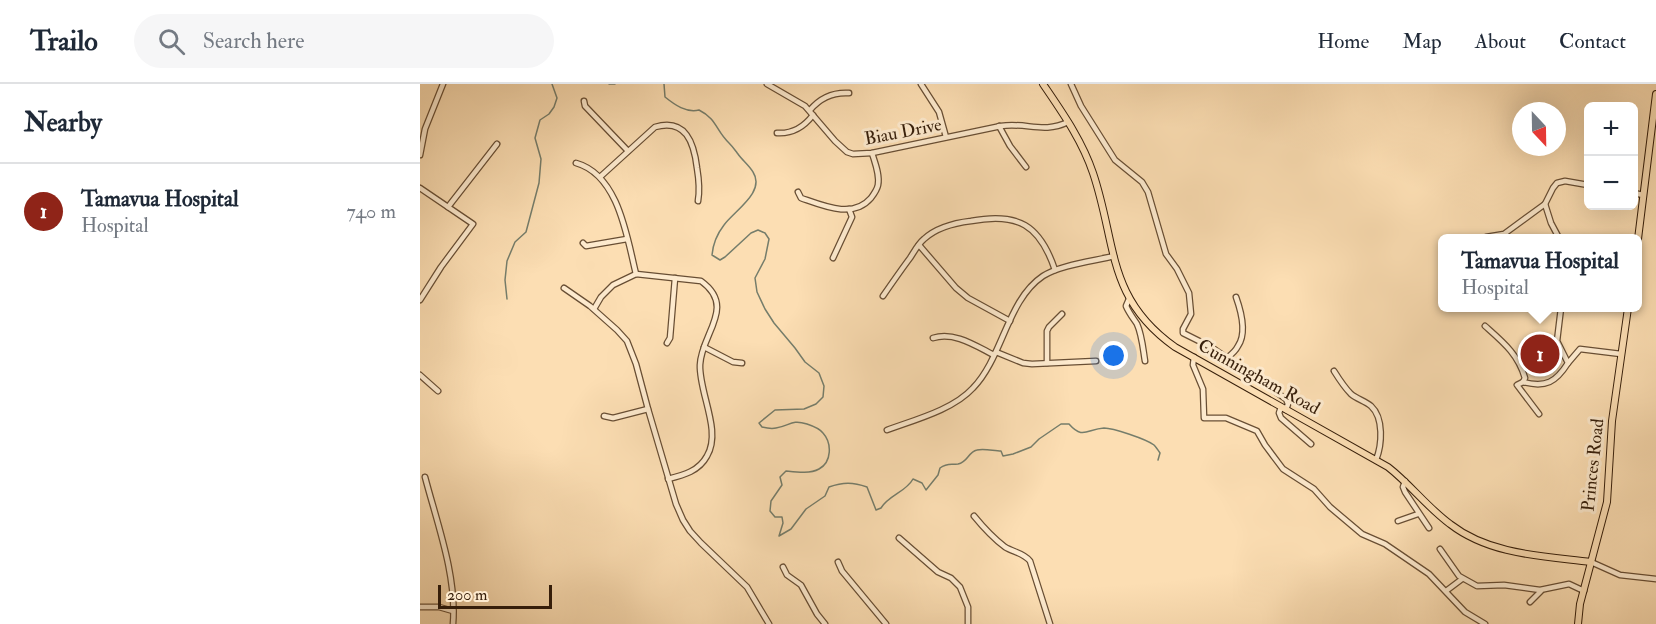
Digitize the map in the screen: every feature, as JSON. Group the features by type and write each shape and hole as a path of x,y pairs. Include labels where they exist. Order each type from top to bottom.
{"main road":[{"name":"Cunningham Road","path":"1043,84 1080,143 1093,173 1118,274 1140,315 1155,332 1175,347 1376,460 1405,481 1450,524 1477,540 1511,551 1591,562"},
{"path":"1639,234 1656,94"},
{"name":"Princes Road","path":"1578,624 1607,502 1612,421 1627,312"}],"street":[{"path":"420,155 425,129 443,84"},
{"name":"Biau Drive","path":"767,84 795,99 811,112 835,141 847,152 853,154 872,153 999,126 1014,124 1047,129 1068,122"},
{"path":"921,84 939,112 946,137"},
{"path":"1071,84 1081,106 1115,160 1142,182 1148,192 1166,254 1177,269 1189,293 1191,314 1183,333 1202,341 1228,357 1286,399 1288,404 1279,413 1281,418 1311,444"},
{"path":"777,133 790,132 805,124 816,103 822,99 849,93"},
{"path":"584,101 585,106 628,151"},
{"path":"600,177 655,127 664,124 675,126 682,130 695,150 700,192 698,201"},
{"path":"999,126 1010,146 1026,167"},
{"path":"448,207 496,144"},
{"path":"798,192 801,198 822,205 849,210 858,208 874,195 878,186 878,175 872,153"},
{"path":"576,164 584,165 600,177 615,198 636,274"},
{"path":"1504,234 1545,204 1552,188 1560,182 1584,185"},
{"path":"420,300 473,224 421,190"},
{"path":"1638,194 1643,195"},
{"path":"1545,204 1557,234"},
{"path":"834,258 852,217 849,210"},
{"path":"883,296 922,240 933,232 954,224 986,218 1018,221 1030,229 1049,251 1055,270"},
{"path":"583,243 586,246 627,239"},
{"path":"919,245 956,288 968,298 1011,321"},
{"path":"886,430 947,407 972,389 986,371 1021,298 1043,276 1055,270 1114,256"},
{"path":"594,309 601,297 613,285 636,274 701,281 709,287 716,298 718,310 700,362 700,376 712,426 708,455 691,472 668,479"},
{"path":"667,343 670,338 675,278"},
{"path":"564,288 594,309 627,341 636,363 676,504 690,531 747,587 769,624"},
{"path":"1228,357 1238,346 1242,337 1241,317 1236,297"},
{"path":"1130,299 1127,308 1139,330 1145,361"},
{"path":"1561,312 1557,341 1568,363"},
{"path":"1047,363 1047,331 1062,314"},
{"path":"1485,326 1519,361 1525,378 1523,382"},
{"path":"933,338 940,335 957,338 1023,363 1096,361"},
{"path":"704,347 733,362 742,363"},
{"path":"1539,414 1517,385 1523,382 1540,385 1552,382 1580,349 1621,354"},
{"path":"1194,357 1193,365 1203,389 1204,418 1226,418 1257,431 1283,469 1314,489 1330,507 1362,534 1385,544 1414,562 1429,574 1465,612 1485,624"},
{"path":"1334,371 1353,396 1370,405 1377,415 1380,440 1376,460"},
{"path":"420,375 438,391"},
{"path":"604,416 613,418 648,410"},
{"path":"425,477 449,569 453,624"},
{"path":"1405,481 1404,490 1429,528"},
{"path":"1398,521 1418,514"},
{"path":"974,516 1007,548 1027,557 1030,561 1050,624"},
{"path":"899,538 938,572 951,578 960,587 968,607 968,624"},
{"path":"1440,549 1456,574 1480,586 1504,585 1544,590 1569,584 1584,591"},
{"path":"838,562 843,572 886,624"},
{"path":"1591,562 1620,575 1656,579"},
{"path":"783,567 787,575 801,585 825,624"},
{"path":"1446,591 1462,579"},
{"path":"1530,602 1544,590"},
{"path":"420,607 453,611"}],"waterway":[{"path":"507,299 505,280 507,261 515,242 526,232 539,183 541,159 535,138 540,120 549,114 557,98 552,84"},
{"path":"609,84 615,84"},
{"path":"664,84 665,97 685,109 699,110 713,121 751,169 756,179 752,194 719,232 712,255 720,260 751,233 758,230 765,233 769,239 765,259 755,278 757,292 774,323 805,362 819,373 824,386 823,397 816,404 804,409 775,410 759,423 762,427 771,428 794,423 807,424 822,432 829,447 826,462 819,469 807,472 786,471 780,477 782,485 771,501 770,511 775,517 782,517 783,523 779,536 791,529 806,509 825,496 829,487 848,483 867,487 876,510 913,479 922,483 926,490 942,466 961,463 974,451 980,449 1001,451 1003,456 1013,454 1031,447 1061,424 1069,424 1082,433 1104,428 1137,437 1155,446 1160,453 1158,460"}],"place":[{"name":"Tamavua Hospital","path":"1540,354"}]}
